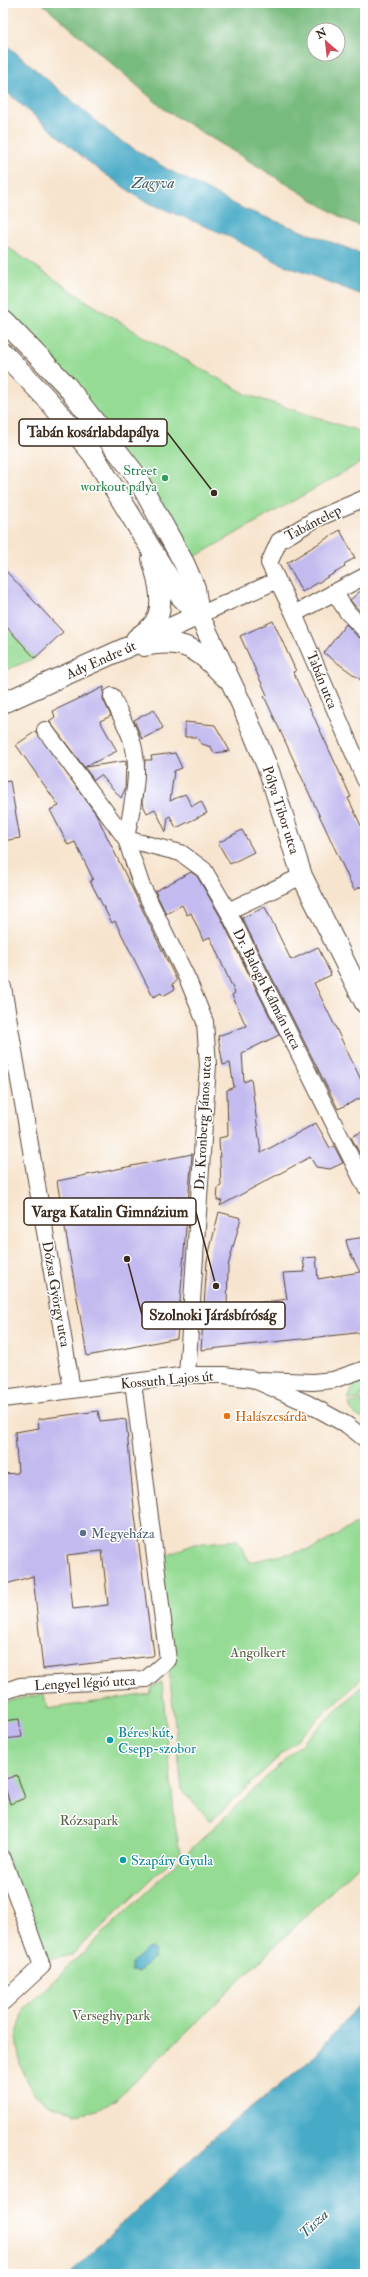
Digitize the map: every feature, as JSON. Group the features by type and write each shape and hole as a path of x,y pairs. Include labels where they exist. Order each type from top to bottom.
{"street":[{"path":"3,320 66,385 135,474 184,563 195,588 199,615"},
{"path":"3,353 48,400 93,454 180,596 199,615"},
{"name":"Tabántelep","path":"276,581 269,563 279,541 314,520 365,498"},
{"path":"122,650 155,622 160,604 157,576 148,542"},
{"path":"294,614 365,576"},
{"path":"199,615 276,581"},
{"name":"Tabán utca","path":"276,581 294,614 365,780"},
{"path":"334,592 348,613 365,630"},
{"name":"Ady Endre út","path":"3,703 199,615"},
{"name":"Pólya Tibor utca","path":"199,615 234,687 269,771 302,876 365,1003"},
{"path":"122,650 159,643 185,644 209,660 234,687"},
{"name":"Dr. Kronberg János utca","path":"112,696 132,742 136,759 134,795 126,839"},
{"name":"Dr. Kronberg János utca","path":"45,730 126,839 141,884 188,980 205,1022 208,1064 187,1375"},
{"name":"Dr. Balogh Kálmán utca","path":"126,839 181,853 204,870 228,911 365,1186"},
{"path":"228,911 302,876"},
{"name":"Dózsa György utca","path":"3,987 72,1389"},
{"path":"252,1379 313,1382 333,1380 365,1369"},
{"name":"Kossuth Lajos út","path":"3,1399 187,1375 224,1375 252,1379 307,1404 362,1434"},
{"name":"Lengyel légió utca","path":"3,1692 20,1686 146,1679 168,1660 133,1382"},
{"path":"3,1859 42,1966 3,2002"}],"green space":[{"path":"42,3 365,3 365,228 344,219 164,109"},
{"path":"3,244 82,298 142,336 248,395 365,433 365,460 184,563 153,505 3,320"},
{"path":"3,623 35,658 3,671"},
{"path":"365,1380 365,1394 361,1395 361,1399 348,1400 353,1387"},
{"path":"362,1401 363,1407 365,1407 365,1419 354,1414 349,1403"},
{"name":"Angolkert","path":"355,1524 365,1536 365,1675 211,1821 182,1790 157,1560 194,1544 237,1540 250,1562 315,1548"},
{"name":"Rózsapark","path":"162,1683 175,1824 180,1852 72,1955 44,1961 3,1846 3,1702 44,1694 47,1709 150,1694 153,1686"},
{"name":"Verseghy park","path":"365,1683 365,1859 116,2100 98,2110 75,2114 50,2105 33,2093 20,2064 16,2037 25,2008"}],"water":[{"name":"Zagyva","path":"3,42 116,138 167,169 244,209 365,255 365,296 279,263 224,234 142,200 91,164 3,89"},
{"path":"152,1948 155,1951 154,1957 139,1972 131,1971 131,1964 146,1949"},
{"name":"Tisza","path":"365,1998 365,2274 70,2274 221,2131 307,2064"}],"building":[{"path":"340,530 355,558 344,564 345,567 302,592 287,563"},
{"path":"3,568 63,632 35,658 3,623"},
{"path":"365,587 365,617 350,600"},
{"path":"273,621 296,671 293,672 351,797 348,798 365,834 365,885 354,890 264,696 267,695 240,636"},
{"path":"346,624 358,637 365,639 365,683 324,653"},
{"path":"104,687 103,699 111,716 100,721 117,751 85,767 126,761 125,789 121,798 101,775 94,780 49,721 55,717 53,711"},
{"path":"154,710 163,728 142,739 134,720"},
{"path":"185,722 215,725 230,751 214,753 211,747 202,744 196,737 185,737"},
{"path":"36,731 96,814 177,981 172,984 175,989 163,996 161,993 153,997 115,921 112,923 90,881 93,879 75,842 68,845 50,810 59,806 16,745"},
{"path":"175,753 182,768 174,771 170,801 185,794 192,806 201,801 207,813 176,828 170,816 168,817 166,832 155,809 147,813 142,803 145,760 152,760 151,756"},
{"path":"10,781 20,838 3,841 3,782"},
{"path":"242,830 254,852 230,864 218,843"},
{"path":"191,872 197,876 220,916 279,1035 242,1053 244,1082 251,1079 261,1153 316,1123 330,1148 334,1146 343,1163 330,1169 316,1167 310,1157 220,1206 222,1200 217,1201 218,1187 221,1186 219,1138 228,1136 227,1090 234,1087 230,1063 223,1065 218,1036 246,1026 232,995 235,993 210,937 203,940 191,913 187,915 182,905 166,914 155,891"},
{"path":"265,907 291,960 318,947 331,975 314,983 365,1088 365,1096 338,1109 242,918"},
{"path":"365,1130 365,1151 360,1154 351,1137"},
{"path":"192,1154 177,1338 87,1356 57,1181"},
{"path":"219,1212 241,1218 228,1266 227,1307 287,1299 283,1273 305,1272 303,1258 316,1257 318,1279 360,1272 348,1249 346,1240 365,1237 365,1332 201,1350 207,1261"},
{"name":"Megyeháza","path":"98,1411 100,1421 118,1419 126,1420 134,1508 154,1654 153,1656 43,1669 33,1576 3,1585 3,1474 18,1473 15,1432 39,1428 38,1419","holes":["102,1551 108,1605 73,1609 67,1555"]},
{"path":"19,1719 22,1737 4,1739 3,1721"},
{"path":"17,1775 25,1798 10,1804 3,1780"}],"place":[{"name":"Street workout pálya","path":"165,478"},
{"name":"Tabán kosárlabdapálya","path":"214,493"},
{"name":"Szolnoki Járásbíróság","path":"127,1259"},
{"name":"Varga Katalin Gimnázium","path":"216,1286"},
{"name":"Halászcsárda","path":"227,1416"},
{"name":"Megyeháza","path":"83,1533"},
{"name":"Béres kút, Csepp-szobor","path":"110,1740"},
{"name":"Szapáry Gyula","path":"123,1860"}]}
